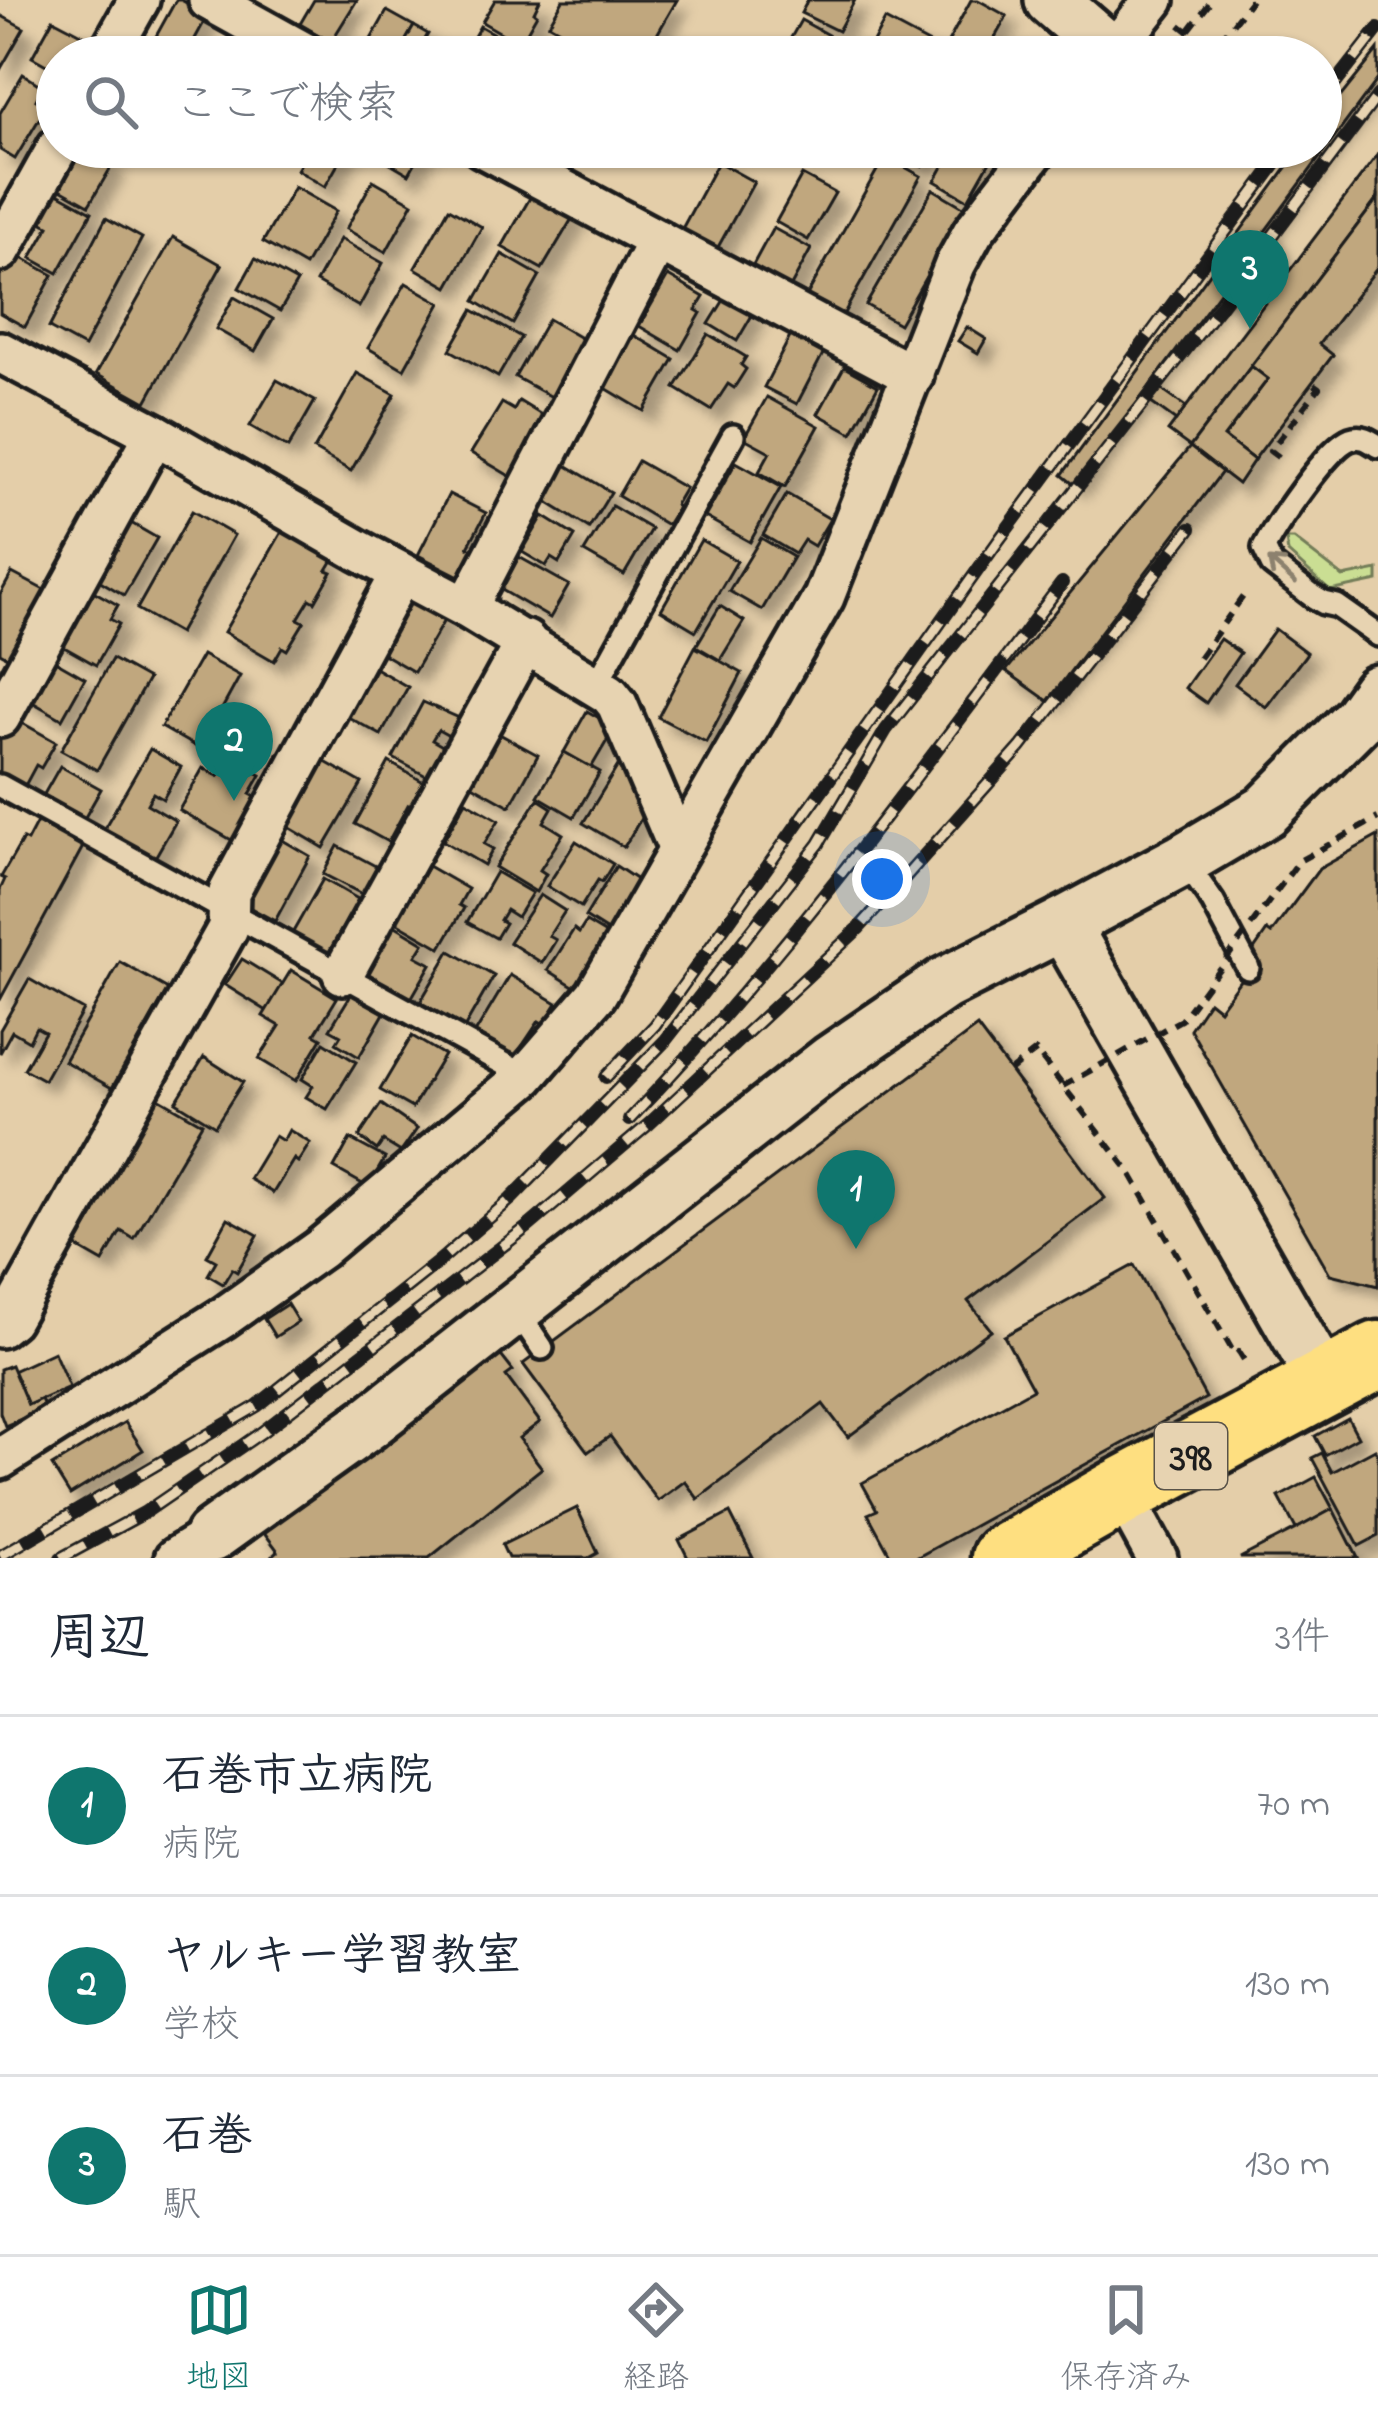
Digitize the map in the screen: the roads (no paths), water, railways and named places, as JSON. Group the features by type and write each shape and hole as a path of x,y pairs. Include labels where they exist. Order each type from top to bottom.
{"highway":[{"name":"398","path":"1005,1558 1352,1370"}],"street":[{"path":"119,36 139,0"},
{"path":"208,0 274,36"},
{"path":"1051,0 1090,36"},
{"path":"1125,36 1154,0"},
{"path":"0,251 46,168"},
{"path":"522,168 913,376"},
{"path":"0,1460 224,1317 320,1249 526,1076 596,994 824,597 956,265 973,232 1022,168"},
{"path":"467,608 658,240"},
{"path":"0,352 526,641 609,694 678,847"},
{"path":"0,717 155,434"},
{"path":"0,1327 10,1319 228,928 229,892 401,574"},
{"path":"343,974 526,641"},
{"path":"199,1551 369,1423 529,1327 883,1023 944,984 1184,860 1266,812 1358,719 1378,691"},
{"path":"1063,924 1352,1370"},
{"path":"1121,1492 1157,1558"}],"lane":[{"path":"596,685 734,436"},
{"path":"1378,446 1365,437 1335,448 1264,548 1272,566 1378,635"},
{"path":"0,786 526,1076"},
{"path":"1184,860 1248,968"}],"railway":[{"path":"1342,75 1378,29"},
{"path":"1342,143 1378,95"},
{"path":"606,1077 655,1025 999,540 1273,168"},
{"path":"0,1556 257,1406 511,1199 665,1041 819,844 886,730 1323,168"},
{"path":"61,1558 144,1513 262,1432 530,1225 649,1124 858,929 1021,747 1190,529"},
{"path":"629,1120 799,925 1062,583"}],"place":[{"name":"石巻","path":"1250,329"},
{"name":"ヤルキー学習教室","path":"234,801"},
{"name":"石巻市立病院","path":"856,1249"}]}
